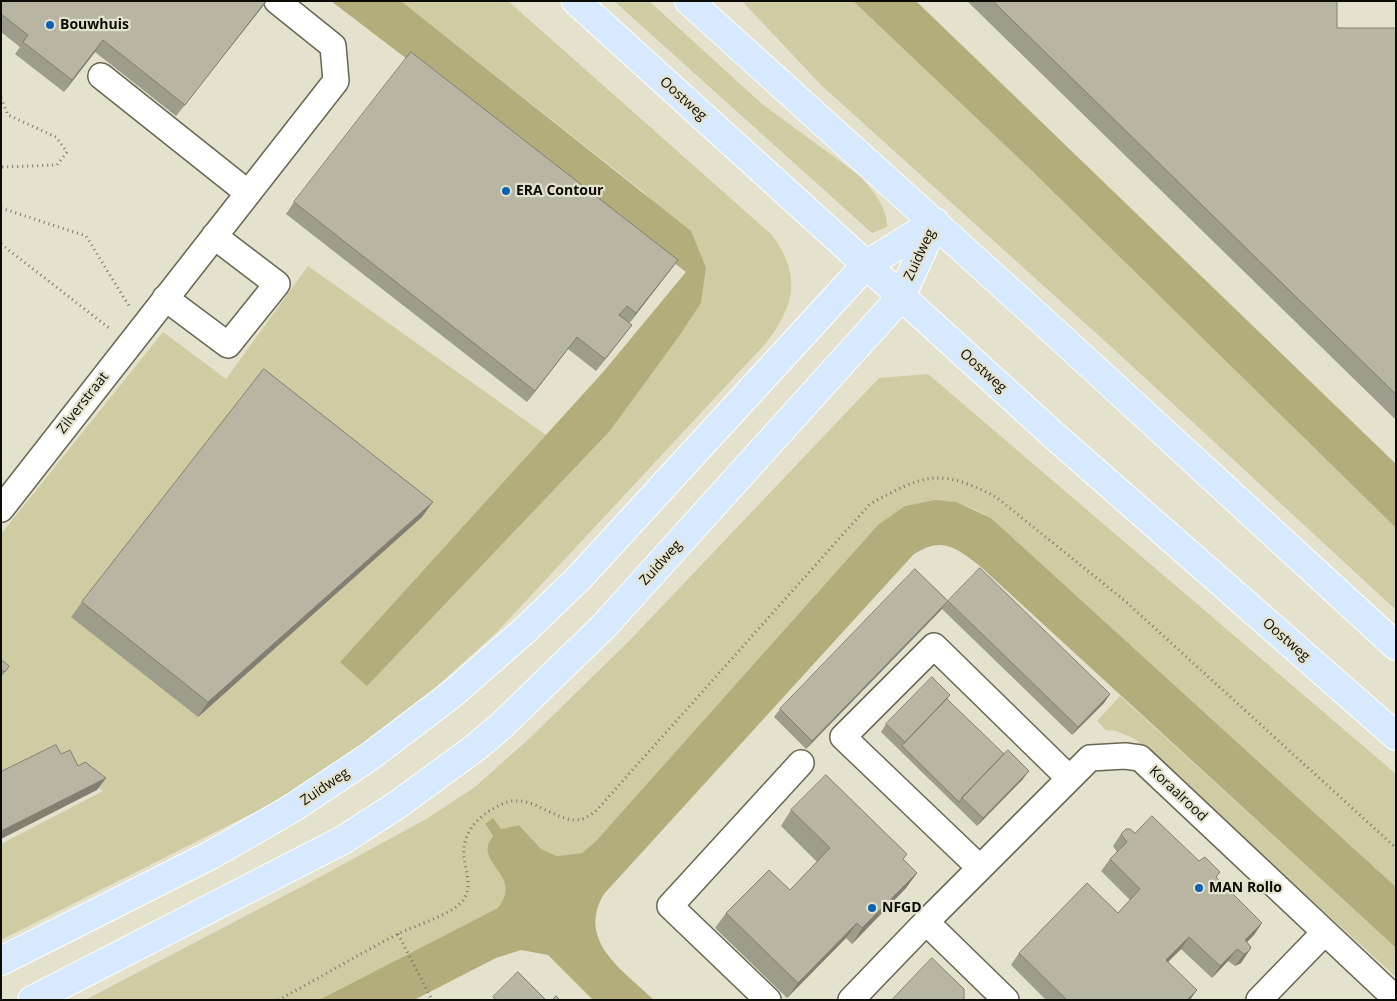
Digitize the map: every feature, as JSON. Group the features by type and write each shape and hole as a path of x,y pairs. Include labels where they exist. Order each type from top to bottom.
{"main road":[{"name":"Oostweg","path":"576,1 1058,439 1396,736"},
{"path":"689,1 935,222 1396,646"},
{"name":"Zuidweg","path":"1,962 211,855 291,809 383,747 452,694 524,631 584,572 866,265 935,222"},
{"name":"Zuidweg","path":"32,1000 343,840 397,805 475,748 536,694 604,626 901,297 935,222"}],"street":[{"name":"Zilverstraat","path":"1,509 336,81 333,46 277,1"},
{"path":"101,76 248,192"},
{"path":"166,298 228,346 277,284 214,236"},
{"path":"980,868 843,737 934,646 1069,778"},
{"name":"Koraalrood","path":"851,1000 1090,758 1125,756 1140,758 1394,999"},
{"path":"768,1000 670,906 801,763"},
{"path":"926,922 1004,999"},
{"path":"1259,1000 1325,932"}],"path":[{"path":"1,98 8,115 56,137 67,152 57,165 1,167"},
{"path":"1,208 86,236 136,336"},
{"path":"1,244 136,336"},
{"path":"278,1000 398,934 438,917 462,901 469,881 464,844 471,827 480,818 504,803 519,801 531,803 572,820 582,819 595,812 870,504 923,478 946,478 978,487 996,497 1124,600 1396,848"},
{"path":"398,934 432,1000"}],"shaded area":[{"path":"331,1 401,1 691,231 706,268 701,303 609,432 367,686 340,662 604,371 686,272"},
{"path":"401,1 508,1 772,235 782,250 788,264 791,277 789,303 776,329 766,343 497,632 404,716 273,803 1,940 1,844 103,791 62,760 1,777 1,534 163,332 226,379 308,266 546,435 340,662 379,673 609,432 701,303 706,268 646,194"},
{"path":"614,1 649,1 762,104 860,176 882,206 887,220 887,227 872,233"},
{"path":"742,1 853,1 1029,168 1396,528 1396,610 1118,353 821,85"},
{"path":"853,1 916,1 1396,464 1396,528 1029,168"},
{"path":"928,374 1396,774 1396,887 991,518 959,504 940,501 905,506 597,840 582,853 557,856 541,849 519,825 501,829 485,825 493,836 488,845 489,853 506,886 505,897 498,909 319,1000 85,1000 320,877 428,818 475,787 531,737 631,639 879,378"},
{"path":"935,500 956,502 991,518 1396,887 1396,948 981,567 957,550 941,545 923,549 913,555 604,894 597,911 596,926 599,940 617,966 654,1000 593,1000 548,955 521,950 496,958 414,1000 319,1000 498,908 505,896 506,886 488,854 488,845 493,836 485,824 493,818 501,829 519,825 541,849 557,856 582,853 597,840 878,525 905,506"},
{"path":"1120,696 1396,948 1396,977 1135,739 1116,731 1106,730 1097,721"}],"building":[{"path":"1,1 266,1 185,105 103,40 72,80 23,42 28,35 1,14"},
{"path":"993,1 1337,1 1337,28 1396,28 1396,394"},
{"path":"411,52 678,260 636,313 627,306 619,315 632,325 605,359 577,337 535,391 294,202"},
{"path":"264,369 433,502 208,702 82,602"},
{"path":"980,568 1110,694 1078,727 948,601"},
{"path":"915,569 948,601 812,741 780,709"},
{"path":"3,661 9,666 5,672 1,669"},
{"path":"932,677 950,695 905,742 886,724"},
{"path":"947,699 1004,754 959,802 902,746"},
{"path":"56,745 61,754 70,750 78,766 85,762 106,778 1,831 1,772"},
{"path":"1008,750 1029,771 983,818 962,798"},
{"path":"826,775 907,854 903,859 917,873 862,928 857,923 798,983 726,913 769,870 790,890 830,848 791,810"},
{"path":"1152,816 1199,861 1205,857 1220,872 1216,877 1262,923 1245,940 1251,947 1244,954 1237,949 1220,966 1189,937 1166,960 1197,990 1187,1000 1067,1000 1019,953 1087,883 1118,913 1140,889 1110,859 1127,842 1121,834 1126,829 1130,829 1135,833"},
{"path":"932,958 964,989 964,1000 892,1000"},
{"path":"518,972 546,1000 496,1000 493,997"}],"place":[{"name":"Bouwhuis","path":"50,25"},
{"name":"ERA Contour","path":"506,191"},
{"name":"MAN Rollo","path":"1199,888"},
{"name":"NFGD","path":"872,908"}]}
